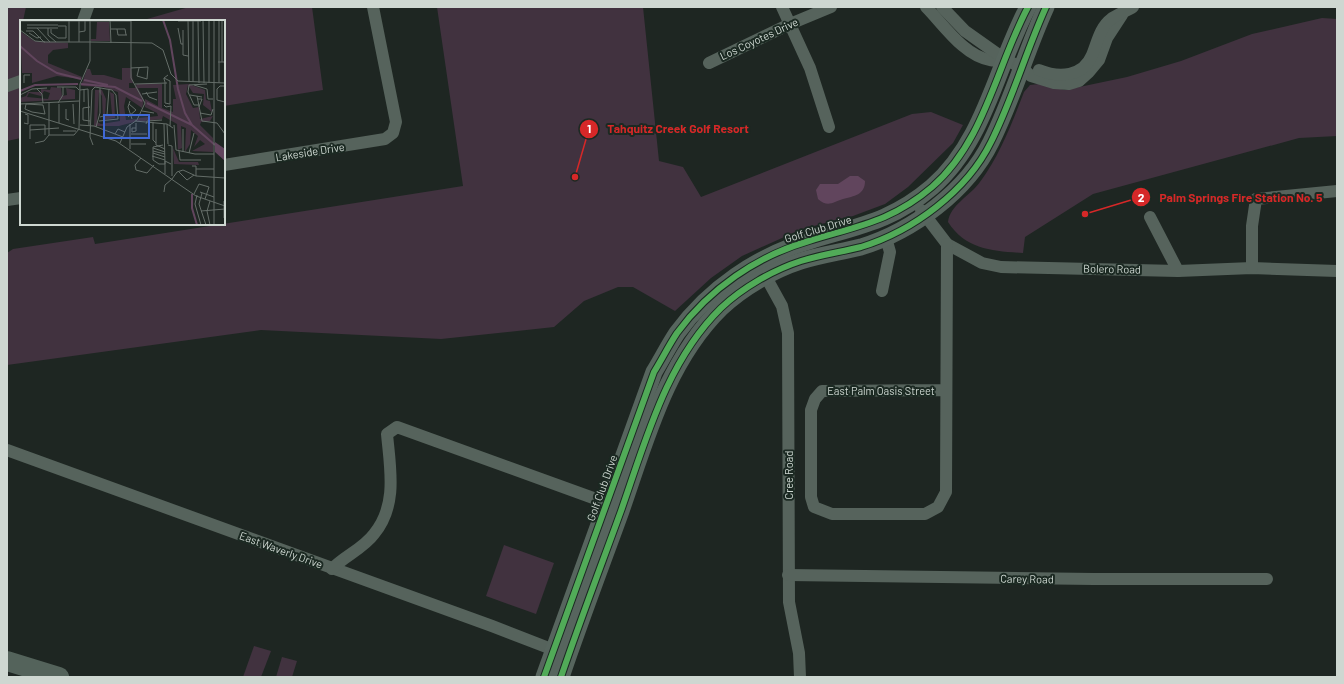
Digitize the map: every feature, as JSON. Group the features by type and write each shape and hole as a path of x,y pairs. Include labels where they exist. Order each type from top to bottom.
{"main road":[{"path":"7,661 59,677"}],"street":[{"path":"83,20 88,7"},
{"name":"Lakeside Drive","path":"225,165 385,140 393,133 396,122 373,7"},
{"path":"782,7 810,68 829,127"},
{"name":"Los Coyotes Drive","path":"709,63 790,24 831,7"},
{"path":"926,7 955,39 972,52 989,60 1013,64"},
{"path":"942,7 965,31 1031,76 1054,83 1069,84 1079,81 1099,60 1107,38 1122,15 1133,7"},
{"name":"Golf Club Drive","path":"561,677 651,426 672,375 703,327 723,306 766,277 800,262 860,247 886,238 926,215 953,192 971,173 990,144 1028,7"},
{"name":"Golf Club Drive","path":"544,677 654,372 677,334 696,309 723,285 760,260 808,241 850,230 891,216 933,186 954,165 965,148 1046,7"},
{"path":"7,86 20,81"},
{"path":"1252,268 1252,226 1256,199 1337,191"},
{"path":"7,200 20,198"},
{"name":"Bolero Road","path":"915,200 947,244 982,263 1001,267 1178,271 1252,268 1337,271"},
{"path":"1150,217 1178,271"},
{"path":"882,291 890,252 886,238"},
{"name":"East Palm Oasis Street","path":"946,390 822,390 815,400 811,410 811,497 814,507 832,514 925,514 938,507 946,492 947,244"},
{"name":"Cree Road","path":"766,277 782,306 788,333 788,575 789,602 799,653 800,677"},
{"path":"332,569 342,558 363,545 374,534 382,522 389,504 392,486 387,434 397,427 607,503"},
{"name":"East Waverly Drive","path":"7,450 332,569 499,628 554,650"},
{"name":"Carey Road","path":"788,575 1094,580 1267,579"}],"shaded area":[{"path":"7,7 26,7 23,20 20,20 20,138 7,141"},
{"path":"189,7 312,7 323,90 225,106 225,20 144,20"},
{"path":"437,7 643,7 659,161 683,167 701,197 912,114 931,112 963,125 953,143 908,187 885,204 853,216 802,229 742,256 711,278 675,311 633,287 618,287 584,301 554,327 441,339 261,330 7,365 7,253 13,249 93,237 95,244 216,225 225,225 225,224 463,186"},
{"path":"1322,18 1337,19 1337,136 1299,138 1093,194 1025,237 1023,253 991,250 972,244 955,231 948,222 952,211 976,187 994,161 1024,92 1030,85 1039,84 1065,90 1127,77 1181,61 1252,34"},
{"path":"850,176 858,176 865,181 865,186 861,192 855,196 830,204 822,202 818,199 816,190 820,184 838,184"},
{"path":"504,545 554,563 536,614 486,596"},
{"path":"254,646 271,651 261,677 243,677"},
{"path":"282,657 297,661 292,677 276,677"}],"cycle path":[{"path":"544,677 654,372 677,333 704,302 736,276 753,265 790,247 858,227 888,216 917,199 932,187 950,169 965,148 977,126 1028,7"},
{"path":"561,677 649,430 672,377 702,329 721,308 738,293 758,280 801,261 861,247 881,240 919,220 953,193 981,160 991,142 1006,109 1046,7"}],"place":[{"name":"Tahquitz Creek Golf Resort","path":"575,177"},
{"name":"Palm Springs Fire Station No. 5","path":"1085,214"}]}
